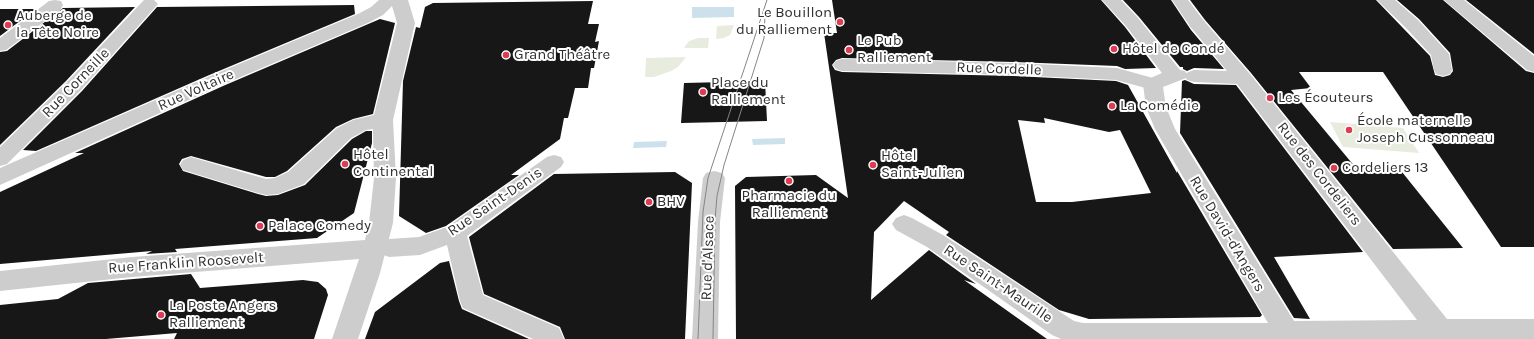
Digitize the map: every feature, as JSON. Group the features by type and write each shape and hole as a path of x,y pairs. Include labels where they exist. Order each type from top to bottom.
{"street":[{"name":"Rue Voltaire","path":"0,177 215,81 364,18 377,11 389,0"},
{"path":"345,339 368,273 381,248 381,224 385,178 383,120 406,18 399,0"},
{"path":"1111,0 1182,75"},
{"name":"Rue des Cordeliers","path":"1180,0 1198,25 1243,78 1441,331"},
{"path":"1385,0 1440,54 1444,70"},
{"path":"1453,0 1534,66"},
{"name":"Rue Corneille","path":"0,159 74,86 150,4"},
{"path":"0,46 56,5"},
{"name":"Rue Cordelle","path":"842,65 1014,69 1117,74 1153,84"},
{"path":"1153,84 1182,75 1243,78"},
{"name":"Rue David-d'Angers","path":"1153,84 1156,106 1165,129 1289,336"},
{"path":"191,165 266,186 283,185 296,178 344,133 360,125 383,120"},
{"name":"Rue Saint-Denis","path":"381,248 420,246 455,233 554,162"},
{"name":"Rue d'Alsace","path":"705,339 709,222 714,178"},
{"name":"Rue Saint-Maurille","path":"904,224 935,241 1055,322 1074,333 1092,335 1275,334 1289,336 1302,331 1534,330"},
{"path":"455,233 472,301 550,335 551,339"},
{"name":"Rue Franklin Roosevelt","path":"0,281 132,267 381,248"}],"shaded area":[{"path":"734,25 730,35 724,38 716,39 717,26"},
{"path":"698,38 709,38 708,48 684,48 689,41"},
{"path":"686,57 678,67 671,71 654,77 645,77 646,58"},
{"path":"1330,122 1403,128 1419,153 1343,147"}],"water":[{"path":"692,7 734,7 734,17 692,18"},
{"path":"785,138 785,144 753,145 752,139"},
{"path":"667,141 666,147 633,148 634,142"}],"building":[{"path":"832,0 1101,0 1125,27 1156,68 1125,69 1117,66 842,58 836,60 832,65 835,70 842,72 1014,76 1116,81 1128,85 1177,173 1177,171 1262,315 1260,317 1089,319 1059,310 946,235 949,232 904,201 874,232 871,300 929,250 976,284 964,280 1047,339 736,339 735,186 746,177 816,175 848,198 824,33 837,33","holes":["1044,118 1109,132 1120,130 1151,193 1072,202 1036,202 1018,120 1045,123"]},
{"path":"1123,0 1171,0 1191,30 1224,69 1194,68 1187,71 1183,69 1183,67 1180,67"},
{"path":"1190,0 1376,0 1430,56 1435,75 1443,77 1450,75 1453,71 1450,53 1419,19 1397,0 1443,0 1526,71 1534,73 1534,247 1501,247 1383,72 1299,72 1311,88 1291,90 1356,168 1398,167 1463,248 1393,249"},
{"path":"1466,0 1534,0 1534,54"},
{"path":"593,1 588,24 599,24 595,42 599,41 594,68 591,68 588,88 575,88 568,118 564,118 560,139 511,175 519,175 446,226 426,233 399,216 403,81 416,27 420,28 425,7 433,3"},
{"path":"354,5 355,14 207,76 36,151 23,150 82,91 157,7"},
{"path":"135,7 66,81 0,145 0,52 7,51 63,8"},
{"path":"0,9 36,9 0,36"},
{"path":"380,19 395,23 373,114 353,119 336,127 287,171 275,177 266,177 191,156 182,159 179,164 183,171 258,194 266,196 278,195 305,185 352,139 366,131 372,131 372,143 354,213 317,238 175,249 177,252 146,254 152,251 0,264 0,192 84,153 75,153 223,86"},
{"path":"1185,80 1194,84 1236,85 1363,252 1274,257 1310,319 1294,318 1180,133 1182,81"},
{"path":"765,81 767,121 681,123 684,83"},
{"path":"675,172 692,183 685,339 565,339 560,327 484,294 469,237 554,174"},
{"path":"449,261 462,309 529,339 365,339 375,312 440,263"},
{"name":"La Poste Angers Ralliement","path":"191,274 200,288 303,280 318,282 326,289 328,295 314,339 174,339 177,333 106,339 0,339 0,305 58,299 88,283"}],"tram line":[{"path":"698,339 703,212 708,178 767,0"},
{"path":"713,339 715,220 717,196 724,165 764,38 765,14"}],"place":[{"name":"Le Bouillon du Ralliement","path":"840,22"},
{"name":"Auberge de la Tête Noire","path":"8,25"},
{"name":"Hôtel de Condé","path":"1114,49"},
{"name":"Le Pub Ralliement","path":"849,50"},
{"name":"Grand Théâtre","path":"506,55"},
{"name":"Place du Ralliement","path":"703,92"},
{"name":"Les Écouteurs","path":"1270,98"},
{"name":"La Comédie","path":"1112,106"},
{"name":"École maternelle Joseph Cussonneau","path":"1349,130"},
{"name":"Hôtel Continental","path":"345,164"},
{"name":"Hôtel Saint-Julien","path":"873,165"},
{"name":"Cordeliers 13","path":"1334,168"},
{"name":"Pharmacie du Ralliement","path":"789,181"},
{"name":"BHV","path":"649,202"},
{"name":"Palace Comedy","path":"260,226"},
{"name":"La Poste Angers Ralliement","path":"161,315"}]}
